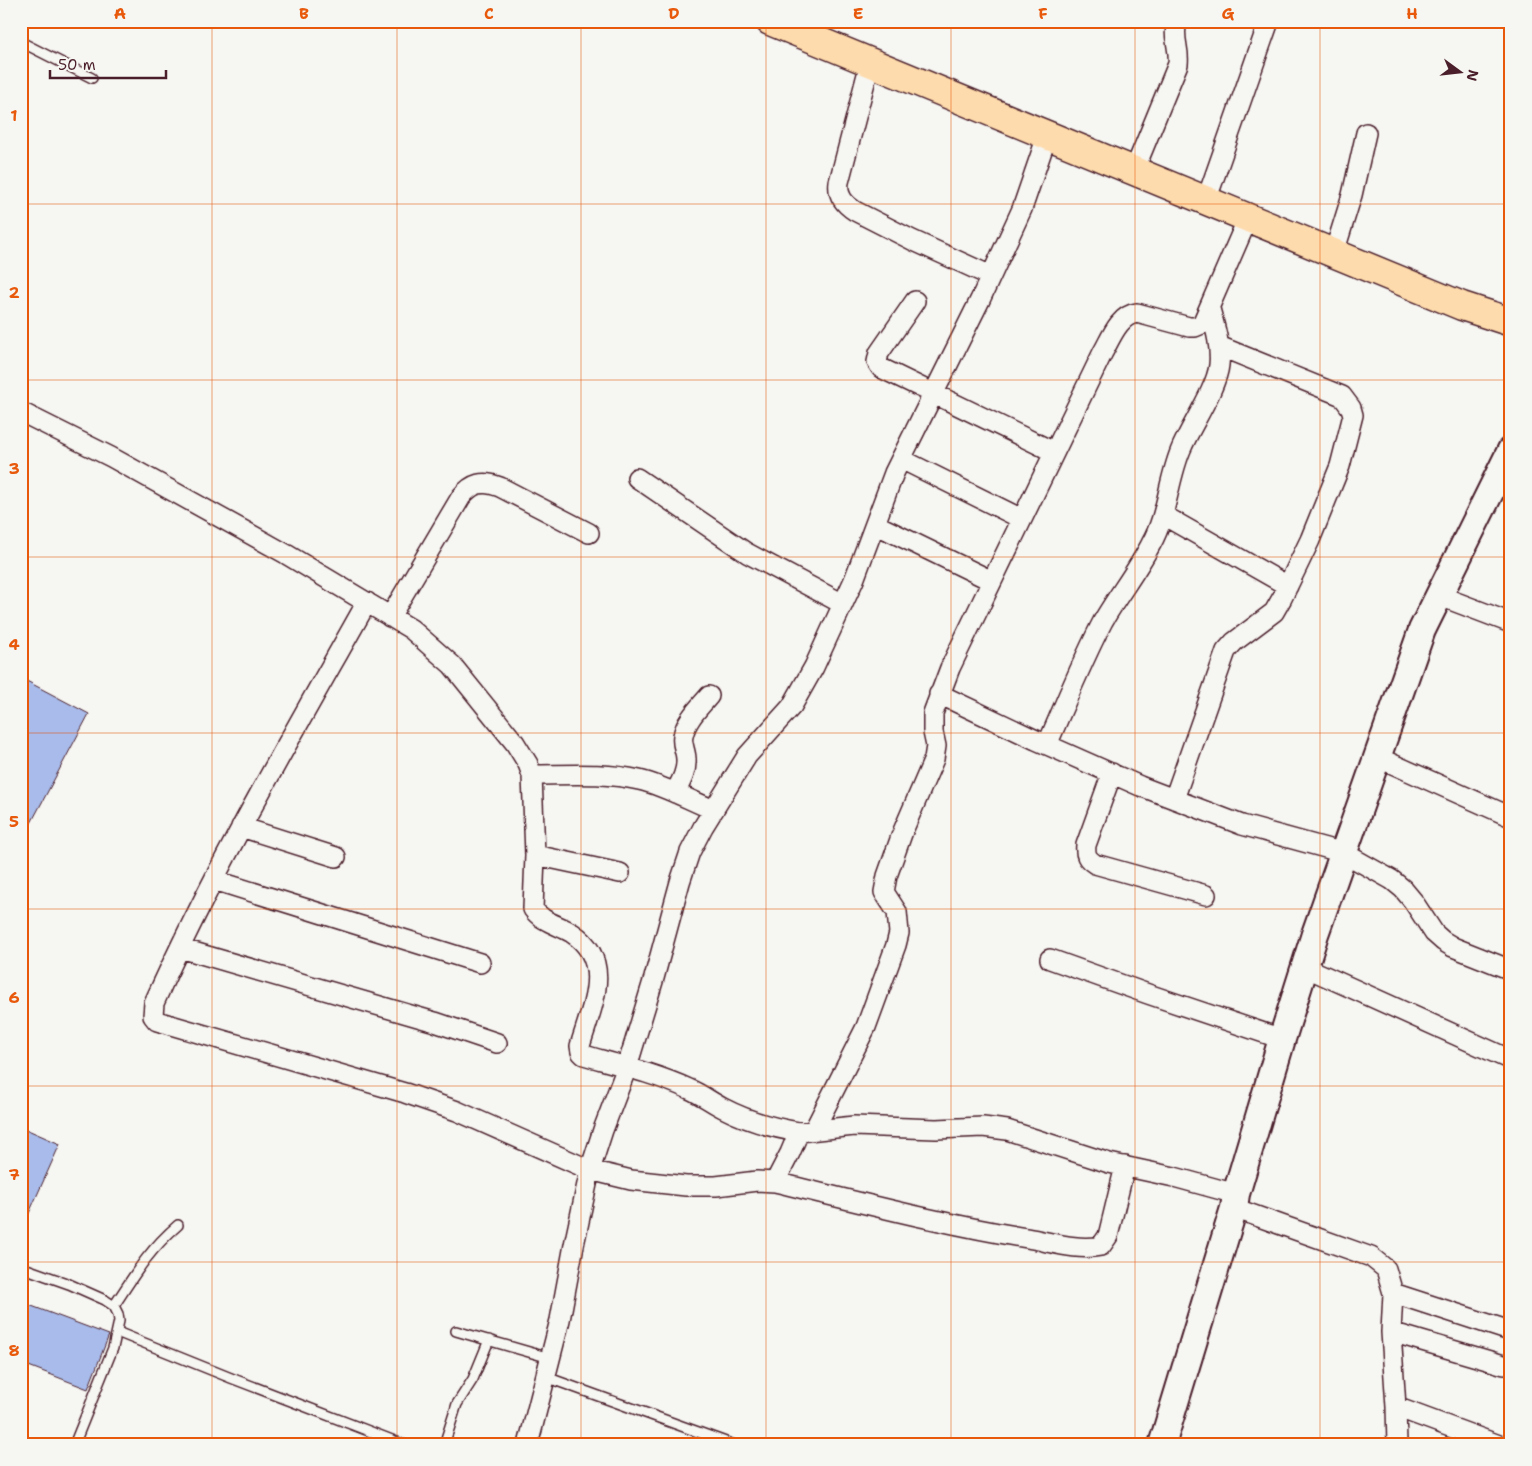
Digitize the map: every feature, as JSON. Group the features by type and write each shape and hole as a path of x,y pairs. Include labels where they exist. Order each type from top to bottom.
{"main road":[{"path":"770,21 1462,306 1511,322"}],"street":[{"path":"1134,171 1178,64 1179,53 1174,34 1177,21"},
{"path":"1206,201 1268,21"},
{"path":"870,63 838,182 841,198 847,206 855,211 912,240 991,276"},
{"path":"1334,253 1352,195 1366,133"},
{"path":"528,1445 560,1320 590,1170 627,1067 690,852 747,756 792,706 814,667 854,580 894,473 934,394 1022,209 1048,136"},
{"path":"775,1182 790,1153 806,1131 866,1027 896,945 897,912 884,892 903,831 934,759 936,746 932,720 934,706 1103,352 1122,321 1130,314 1137,313 1195,327 1202,324 1248,218"},
{"path":"915,301 881,349 877,362 881,368 1054,452"},
{"path":"1047,745 1088,651 1104,620 1152,543 1163,515 1175,465 1217,375 1219,346 1210,309"},
{"path":"1174,799 1226,651 1234,642 1274,612 1310,540 1340,466 1352,423 1352,408 1342,396 1219,346"},
{"path":"21,412 111,458 286,554 411,629 452,665 515,743 528,764 532,775 535,856 533,909 539,916 573,934 583,944 596,967 598,980 580,1046 581,1052 584,1055 669,1080 724,1109 756,1122 806,1131 854,1126 936,1129 983,1127 1024,1134 1109,1163 1174,1177 1372,1258 1386,1269 1393,1293 1391,1332 1397,1445"},
{"path":"1162,1445 1282,1038 1377,757 1422,630 1511,450"},
{"path":"901,459 1022,519"},
{"path":"637,478 746,553 843,604"},
{"path":"390,617 461,498 471,486 478,483 491,483 500,487 589,533"},
{"path":"1163,515 1288,586"},
{"path":"875,524 992,582"},
{"path":"1440,596 1511,624"},
{"path":"367,602 241,827 214,880 153,1006 153,1016 157,1021 413,1096 465,1115 590,1170 631,1180 686,1186 716,1186 757,1181 775,1182 973,1229 1088,1249 1101,1246 1108,1236 1125,1166"},
{"path":"939,694 1047,745 1174,799 1242,825 1344,853 1392,880 1413,901 1434,933 1443,941 1453,947 1511,970"},
{"path":"675,793 683,777 685,767 686,759 682,737 685,728 691,717 710,696"},
{"path":"1377,757 1511,817"},
{"path":"1112,773 1086,845 1085,853 1087,858 1095,864 1206,895"},
{"path":"532,775 597,775 640,780 714,810"},
{"path":"241,827 336,857"},
{"path":"535,856 620,873"},
{"path":"214,880 480,963"},
{"path":"180,948 435,1022 497,1043"},
{"path":"1050,959 1282,1038"},
{"path":"1305,967 1511,1060"},
{"path":"1393,1293 1510,1330"},
{"path":"1391,1332 1504,1366"},
{"path":"1396,1407 1500,1445"}],"lane":[{"path":"21,42 92,78"},
{"path":"114,1306 145,1259 159,1242 178,1225"},
{"path":"21,1267 105,1300 114,1306 118,1314 119,1321 113,1348 74,1445"},
{"path":"456,1331 550,1358"},
{"path":"117,1332 405,1445"},
{"path":"444,1445 457,1404 473,1379 489,1340"},
{"path":"546,1377 734,1445"}],"building":[{"path":"21,678 89,714 31,823 21,818"},
{"path":"21,1127 60,1144 21,1231"},
{"path":"21,1302 109,1335 88,1389 21,1363"}]}
